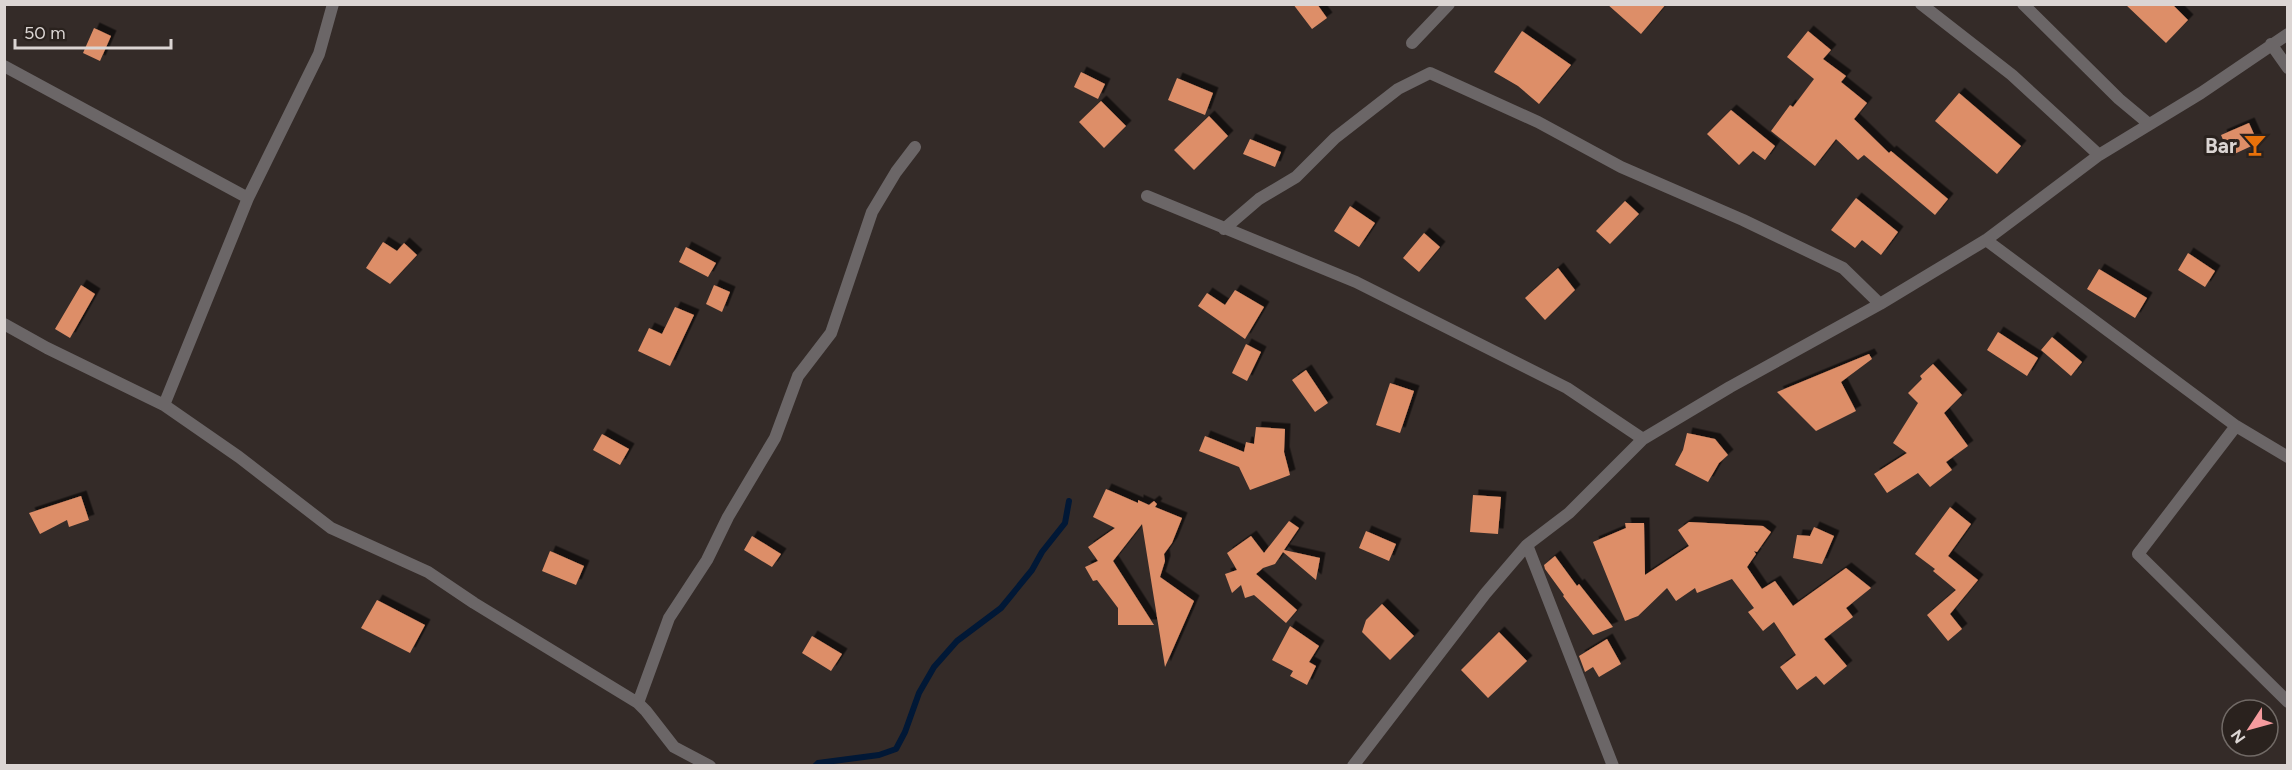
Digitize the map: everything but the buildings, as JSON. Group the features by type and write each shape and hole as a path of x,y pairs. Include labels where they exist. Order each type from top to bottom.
{"street":[{"path":"164,405 248,198 320,54 333,4"},
{"path":"1412,43 1449,4"},
{"path":"1921,4 2012,75 2099,155"},
{"path":"2023,4 2119,99 2149,124"},
{"path":"1353,765 1485,594 1527,545 1569,513 1643,439 1730,387 1880,304 1986,240 2099,155 2201,93 2288,34"},
{"path":"2271,44 2288,68"},
{"path":"4,66 248,198"},
{"path":"1224,229 1259,199 1296,177 1335,138 1398,89 1430,73 1538,122 1622,167 1743,220 1843,268 1880,304"},
{"path":"638,703 669,618 707,560 728,517 775,438 798,376 831,333 872,212 896,172 915,147"},
{"path":"1147,195 1356,282 1557,382 1643,439"},
{"path":"1986,240 2236,426 2288,457"},
{"path":"4,324 47,348 164,405 239,457 331,528 428,572 474,603 638,703 674,747 710,765"},
{"path":"2236,426 2138,554 2288,702"},
{"path":"1527,545 1613,765"}],"waterway":[{"path":"815,766 818,763 879,755 896,749 905,732 919,693 934,667 957,641 1001,608 1032,570 1042,552 1065,523 1069,501"}],"place":[{"name":"Bar","path":"2255,145"}]}
